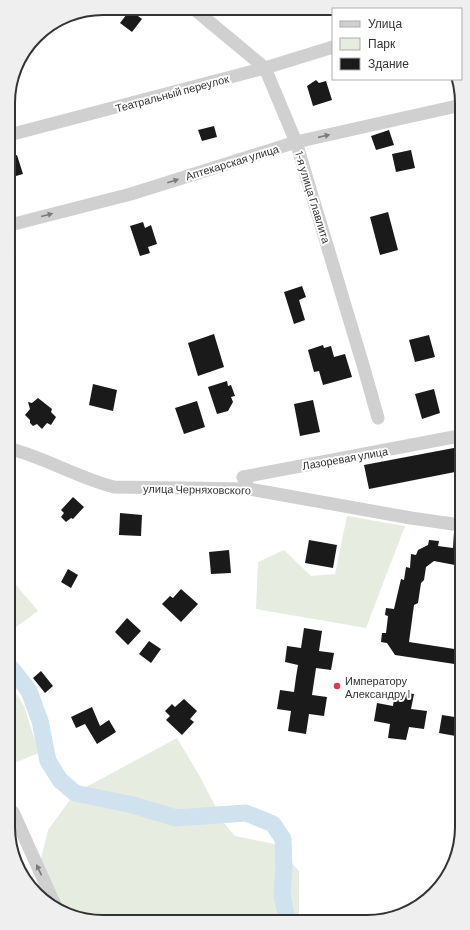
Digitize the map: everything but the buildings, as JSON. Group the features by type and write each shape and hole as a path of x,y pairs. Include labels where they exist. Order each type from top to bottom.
{"street":[{"name":"1-я улица Главлита","path":"201,15 265,68 296,142 378,418"},
{"name":"Театральный переулок","path":"15,133 265,68 332,47"},
{"name":"Аптекарская улица","path":"15,224 131,194 296,142 455,106"},
{"name":"Лазоревая улица","path":"249,489 243,477 455,437"},
{"name":"улица Черняховского","path":"15,450 33,455 98,483 114,487 249,489 411,518 455,524"},
{"path":"15,816 52,898"}],"green space":[{"path":"347,516 405,526 366,628 256,609 258,562 284,550 311,576 335,574"},
{"path":"15,584 38,611 15,628"},
{"path":"15,692 24,706 39,753 15,763"},
{"path":"177,738 199,775 224,823 235,836 274,844 299,871 299,915 103,915 80,912 64,906 58,903 41,859 48,830 75,793"}],"waterway":[{"path":"15,673 29,691 40,721 48,761 60,780 75,793 133,805 176,818 246,813 273,824 283,839 284,868 282,895 286,915"}],"place":[{"name":"Императору Александру I","path":"337,686"}]}
